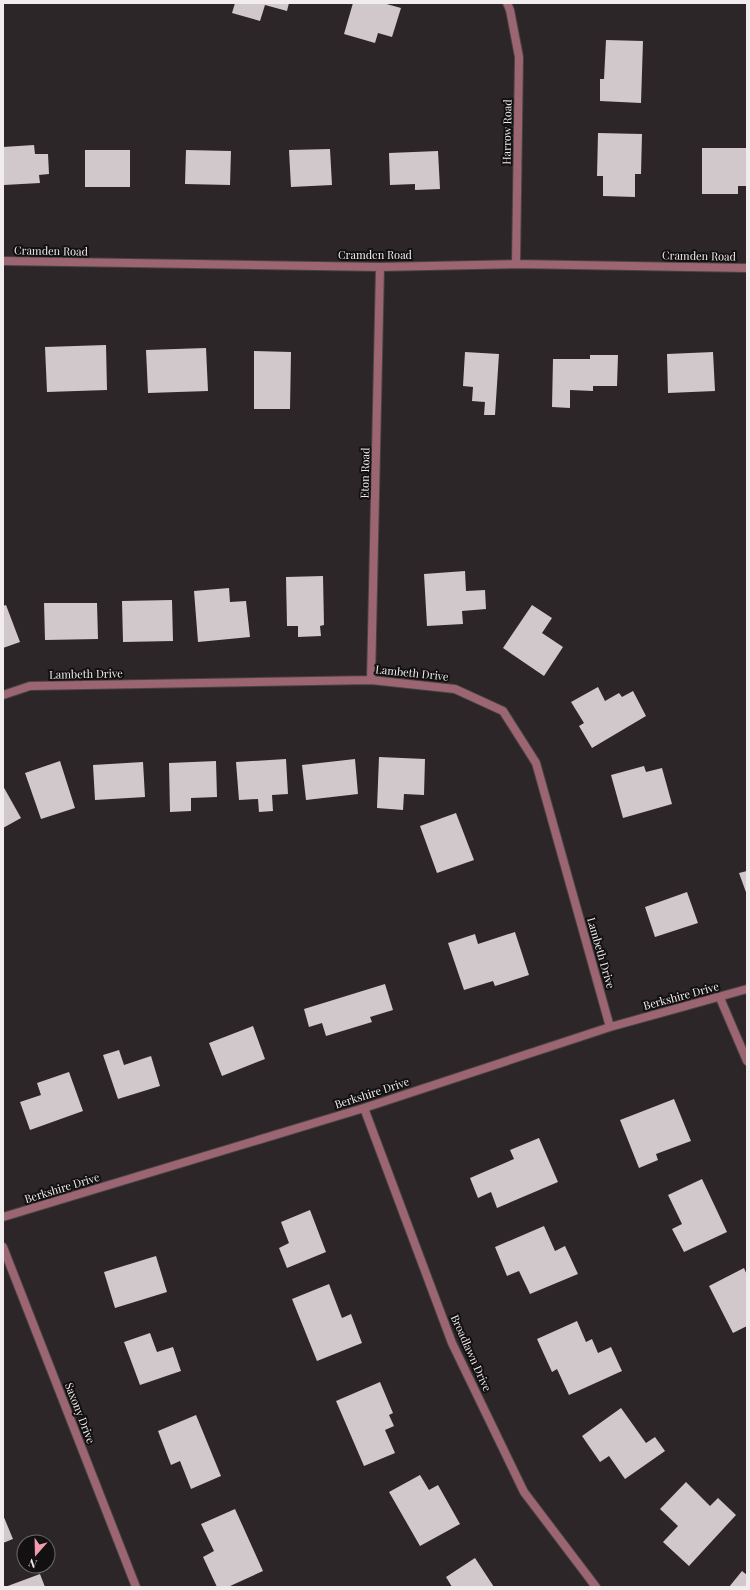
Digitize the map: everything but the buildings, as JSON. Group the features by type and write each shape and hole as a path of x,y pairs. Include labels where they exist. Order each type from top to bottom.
{"street":[{"name":"Harrow Road","path":"506,3 510,10 519,57 516,264"},
{"name":"Cramden Road","path":"3,261 380,267 516,264 747,268"},
{"name":"Eton Road","path":"371,680 380,267"},
{"name":"Lambeth Drive","path":"3,695 30,686 371,680 455,690 503,711 536,763 610,1027"},
{"name":"Berkshire Drive","path":"3,1217 364,1108 610,1027 720,998 747,989"},
{"path":"720,998 747,1061"},
{"name":"Broadlawn Drive","path":"364,1108 452,1344 524,1492 596,1587"},
{"name":"Saxony Drive","path":"3,1247 136,1587"}]}
